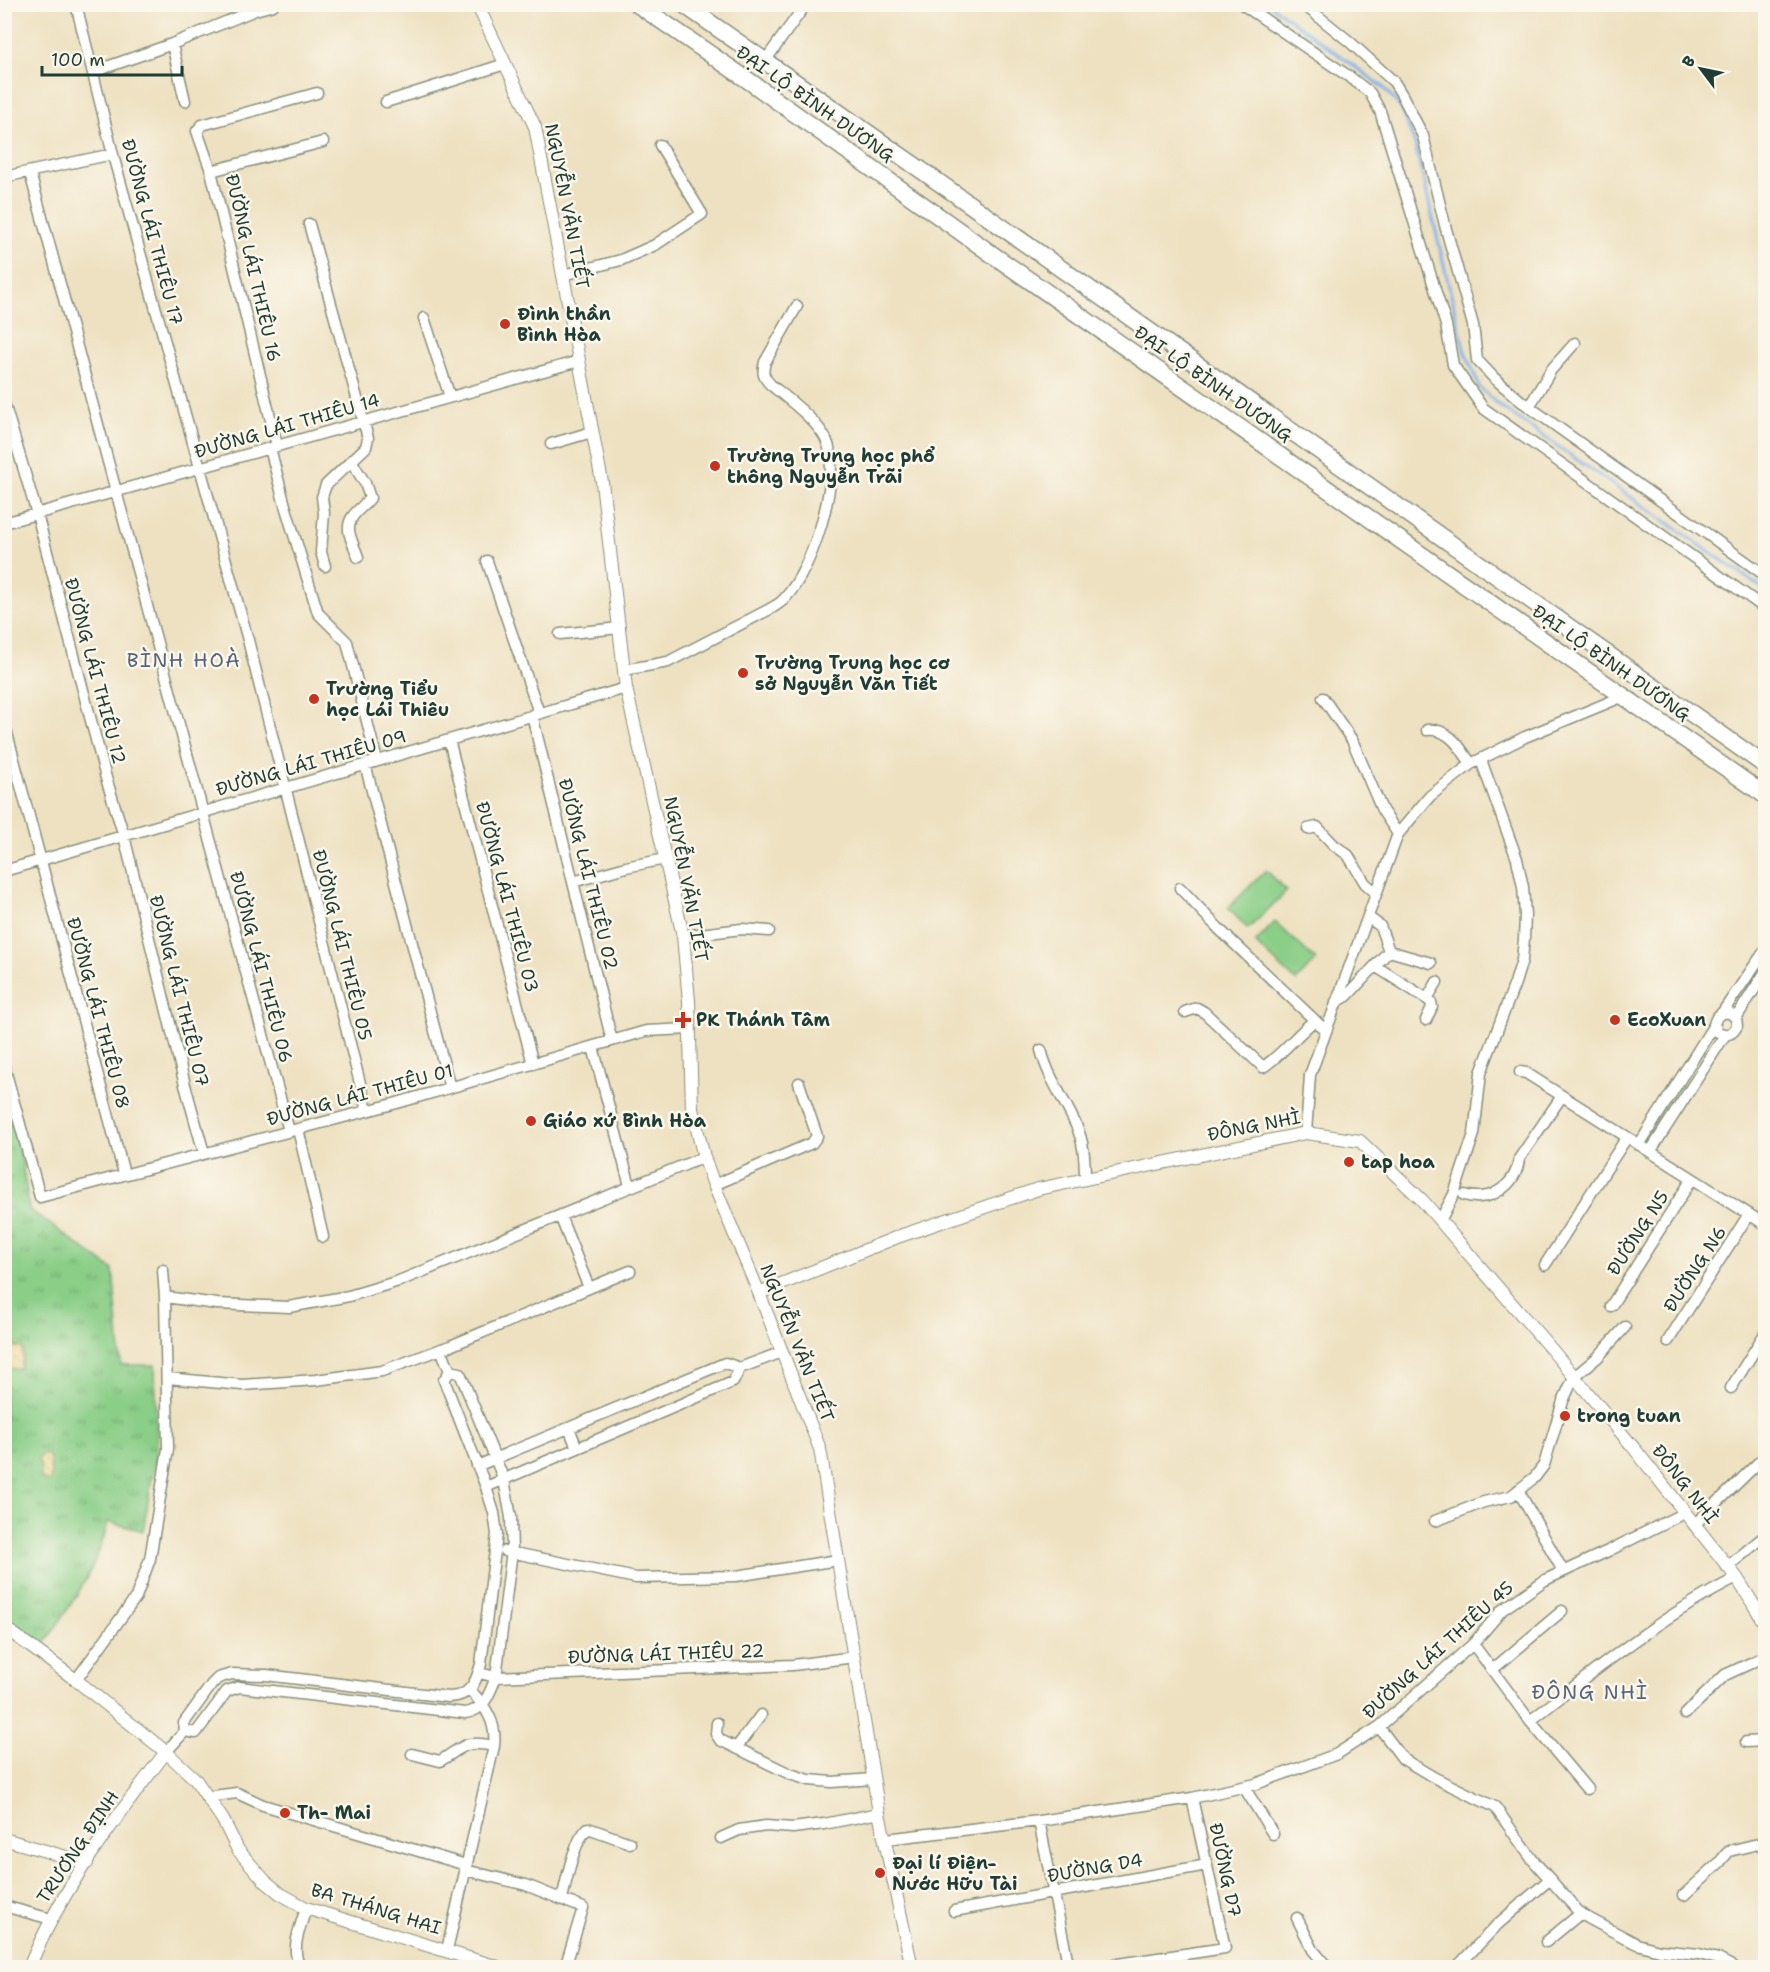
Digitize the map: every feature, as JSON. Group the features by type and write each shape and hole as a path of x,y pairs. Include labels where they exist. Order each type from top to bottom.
{"highway":[{"name":"ĐẠI LỘ BÌNH DƯƠNG","path":"637,4 1766,796"},
{"name":"ĐẠI LỘ BÌNH DƯƠNG","path":"683,4 1766,766"},
{"path":"909,194 924,172"}],"street":[{"name":"ĐƯỜNG LÁI THIÊU 17","path":"76,4 113,154 248,640 285,787"},
{"name":"NGUYỄN VĂN TIẾT","path":"477,4 535,127 606,514 626,688 683,936 689,1001 692,1109 704,1157 714,1185 820,1449 879,1813 912,1968"},
{"path":"765,61 806,4"},
{"path":"1242,4 1370,93 1380,111 1446,325 1454,365 1483,408 1766,609"},
{"path":"1303,4 1394,82 1423,136 1473,325 1478,360 1494,378 1529,406 1766,576"},
{"path":"93,72 273,5"},
{"path":"172,44 185,101"},
{"path":"386,102 505,64"},
{"path":"211,171 197,131 199,128 317,93"},
{"name":"ĐƯỜNG LÁI THIÊU 16","path":"323,142 211,171 284,502 318,613 348,642 377,761"},
{"path":"563,275 621,260 655,245 702,214 660,145"},
{"path":"4,177 113,154"},
{"name":"ĐƯỜNG LÁI THIÊU 06","path":"30,173 202,813 323,1237"},
{"path":"309,224 368,438 366,447 326,485 322,497 324,513 321,552 325,566"},
{"path":"624,670 668,662 770,609 784,600 804,567 824,519 830,490 828,443 815,424 771,386 763,372 765,362 797,306"},
{"path":"424,318 450,397"},
{"path":"1529,406 1551,370 1575,343"},
{"name":"ĐƯỜNG LÁI THIÊU 14","path":"4,523 579,360"},
{"name":"ĐƯỜNG LÁI THIÊU 12","path":"4,403 37,514 123,836"},
{"path":"551,444 592,432"},
{"path":"352,462 369,490 370,498 352,517 348,525 348,532 358,557"},
{"name":"ĐƯỜNG LÁI THIÊU 02","path":"487,561 535,714 612,1041"},
{"path":"560,634 620,628"},
{"name":"ĐƯỜNG LÁI THIÊU 09","path":"4,871 626,688"},
{"path":"1306,1133 1310,1075 1398,834 1430,796 1476,762 1525,737 1624,696"},
{"path":"1323,699 1352,740 1382,810 1398,834"},
{"name":"ĐƯỜNG LÁI THIÊU 08","path":"4,722 124,1174"},
{"path":"1427,730 1433,729 1446,734 1476,762 1517,859 1525,906 1522,960 1481,1073 1474,1134 1454,1194 1440,1221"},
{"name":"ĐƯỜNG LÁI THIÊU 03","path":"449,740 533,1064"},
{"path":"365,764 450,1088"},
{"name":"ĐƯỜNG LÁI THIÊU 05","path":"285,787 367,1111"},
{"path":"1308,829 1317,827 1334,845 1348,855 1365,883 1376,893"},
{"name":"ĐƯỜNG LÁI THIÊU 07","path":"123,836 204,1153"},
{"path":"573,882 665,859"},
{"path":"1180,888 1219,929 1326,1031"},
{"path":"1368,916 1380,926 1389,951"},
{"path":"683,936 742,929 769,931"},
{"path":"1639,1145 1714,1025 1716,1017 1722,1012 1766,950"},
{"path":"1389,951 1431,963"},
{"path":"1336,1002 1347,996 1389,951"},
{"path":"1375,966 1431,1002 1432,1007 1426,1020"},
{"path":"1714,1025 1718,1032 1725,1035 1733,1033 1737,1026 1736,1018 1766,971"},
{"path":"1427,999 1437,982"},
{"path":"1185,1012 1197,1008 1204,1012 1263,1067 1314,1021"},
{"path":"1722,1012 1730,1013 1736,1018"},
{"name":"ĐƯỜNG LÁI THIÊU 01","path":"4,1066 40,1197 367,1111 645,1032 689,1029"},
{"path":"1650,1152 1725,1035"},
{"path":"593,1047 630,1186"},
{"path":"1041,1050 1054,1086 1076,1124 1084,1155 1085,1179"},
{"path":"1520,1072 1527,1073 1766,1225"},
{"path":"714,1185 812,1143 817,1136 799,1083"},
{"path":"1464,1195 1471,1197 1494,1195 1505,1188 1518,1170 1520,1159 1562,1096"},
{"name":"ĐÔNG NHÌ","path":"759,1293 900,1236 1038,1189 1306,1133 1360,1141 1422,1200 1552,1350 1737,1578 1766,1627"},
{"path":"1545,1265 1627,1137"},
{"path":"165,1297 218,1304 289,1307 349,1296 399,1281 704,1157"},
{"name":"ĐƯỜNG N5","path":"1611,1306 1692,1179"},
{"name":"ĐƯỜNG N6","path":"1668,1341 1749,1214"},
{"path":"560,1216 589,1288"},
{"path":"76,1680 136,1597 150,1559 168,1449 163,1270"},
{"path":"167,1378 242,1385 316,1380 382,1371 630,1271"},
{"path":"1435,1521 1484,1502 1511,1496 1535,1477 1544,1465 1563,1401 1574,1377 1598,1357 1625,1327"},
{"path":"1731,1388 1766,1332"},
{"path":"441,1349 450,1371"},
{"path":"477,1466 725,1363 740,1368 782,1352"},
{"path":"486,1487 734,1382 740,1368"},
{"path":"185,1731 196,1732 227,1691 239,1687 465,1713 472,1712 483,1704 496,1677 512,1551 511,1517 504,1479 496,1458 460,1373 450,1371"},
{"path":"166,1752 185,1731 184,1723 212,1684 218,1678 232,1674 266,1675 448,1696 463,1695 470,1690 479,1673 497,1534 494,1513 486,1487 444,1380 450,1371"},
{"path":"652,1393 660,1413"},
{"path":"569,1428 578,1449"},
{"path":"1694,1525 1758,1462"},
{"path":"1518,1490 1563,1571"},
{"name":"ĐƯỜNG LÁI THIÊU 45","path":"886,1839 1039,1821 1192,1798 1256,1784 1337,1754 1379,1727 1473,1644 1502,1610 1545,1580 1684,1513"},
{"path":"1727,1567 1766,1534"},
{"path":"495,1550 512,1551 636,1578 736,1576 838,1560"},
{"path":"1530,1720 1641,1637 1711,1590 1737,1578"},
{"path":"1492,1670 1562,1611"},
{"name":"BA THÁNG HAI","path":"4,1627 76,1680 166,1752 195,1779 223,1820 238,1850 265,1881 281,1894 306,1908 501,1968"},
{"path":"1473,1644 1530,1720 1587,1789"},
{"path":"1685,1714 1725,1675 1766,1656"},
{"name":"ĐƯỜNG LÁI THIÊU 22","path":"479,1673 496,1677 793,1665 854,1658"},
{"path":"447,1950 494,1746 495,1732 483,1704 470,1690"},
{"path":"736,1748 761,1715"},
{"path":"717,1723 717,1737 790,1774 809,1780 873,1779"},
{"path":"1379,1727 1403,1759 1435,1778 1495,1807 1532,1859 1581,1913 1637,1944 1659,1950 1699,1954 1718,1959 1736,1968"},
{"path":"412,1754 440,1761 461,1747 475,1742 494,1746"},
{"path":"1746,1742 1766,1742"},
{"name":"TRƯƠNG ĐỊNH","path":"29,1968 51,1918 166,1752"},
{"path":"1245,1787 1273,1834"},
{"path":"206,1797 237,1793 263,1805 526,1885 583,1908 565,1968"},
{"name":"ĐƯỜNG D7","path":"1103,1967 1225,1948 1192,1798"},
{"path":"721,1838 739,1830 766,1826 794,1828 879,1813"},
{"path":"1039,1821 1069,1968"},
{"path":"562,1899 582,1834 588,1828 630,1843"},
{"path":"4,1839 87,1863"},
{"path":"1684,1895 1729,1851 1766,1842"},
{"name":"ĐƯỜNG D4","path":"954,1911 1207,1865"},
{"path":"1456,1968 1498,1924 1550,1879"},
{"path":"4,1906 51,1918"},
{"path":"301,1968 297,1961 296,1941 306,1908"},
{"path":"1546,1942 1581,1913"},
{"path":"1297,1918 1314,1950 1328,1968"},
{"path":"1091,1968 1103,1967"}],"green space":[{"path":"1266,870 1287,891 1248,929 1228,908"},
{"path":"1275,922 1316,960 1296,981 1255,943"},
{"path":"4,1086 19,1141 29,1209 113,1270 121,1365 155,1365 157,1450 143,1531 108,1522 90,1572 43,1646 5,1617"}],"sand":[{"path":"13,1337 15,1347 23,1348 20,1369 7,1368 5,1363 5,1355 10,1348 9,1341"},
{"path":"43,1454 47,1454 50,1458 51,1476 47,1482 42,1478 38,1460"}],"waterway":[{"path":"1269,4 1383,87 1401,108 1415,144 1464,349 1480,388 1501,407 1766,591"}],"place":[{"name":"Đình thần Bình Hòa","path":"505,324"},
{"name":"Trường Trung học phổ thông Nguyễn Trãi","path":"715,466"},
{"name":"Trường Trung học cơ sở Nguyễn Văn Tiết","path":"743,673"},
{"name":"Trường Tiểu học Lái Thiêu","path":"314,699"},
{"name":"PK Thánh Tâm","path":"683,1020"},
{"name":"EcoXuan","path":"1615,1020"},
{"name":"Giáo xứ Bình Hòa","path":"531,1121"},
{"name":"tap hoa","path":"1349,1162"},
{"name":"trong tuan","path":"1565,1416"},
{"name":"Th- Mai","path":"285,1813"},
{"name":"Đại lí Điện- Nước Hữu Tài","path":"880,1873"}],"district":[{"name":"BÌNH HOÀ","path":"184,660"},
{"name":"ĐÔNG NHÌ","path":"1590,1692"}]}
